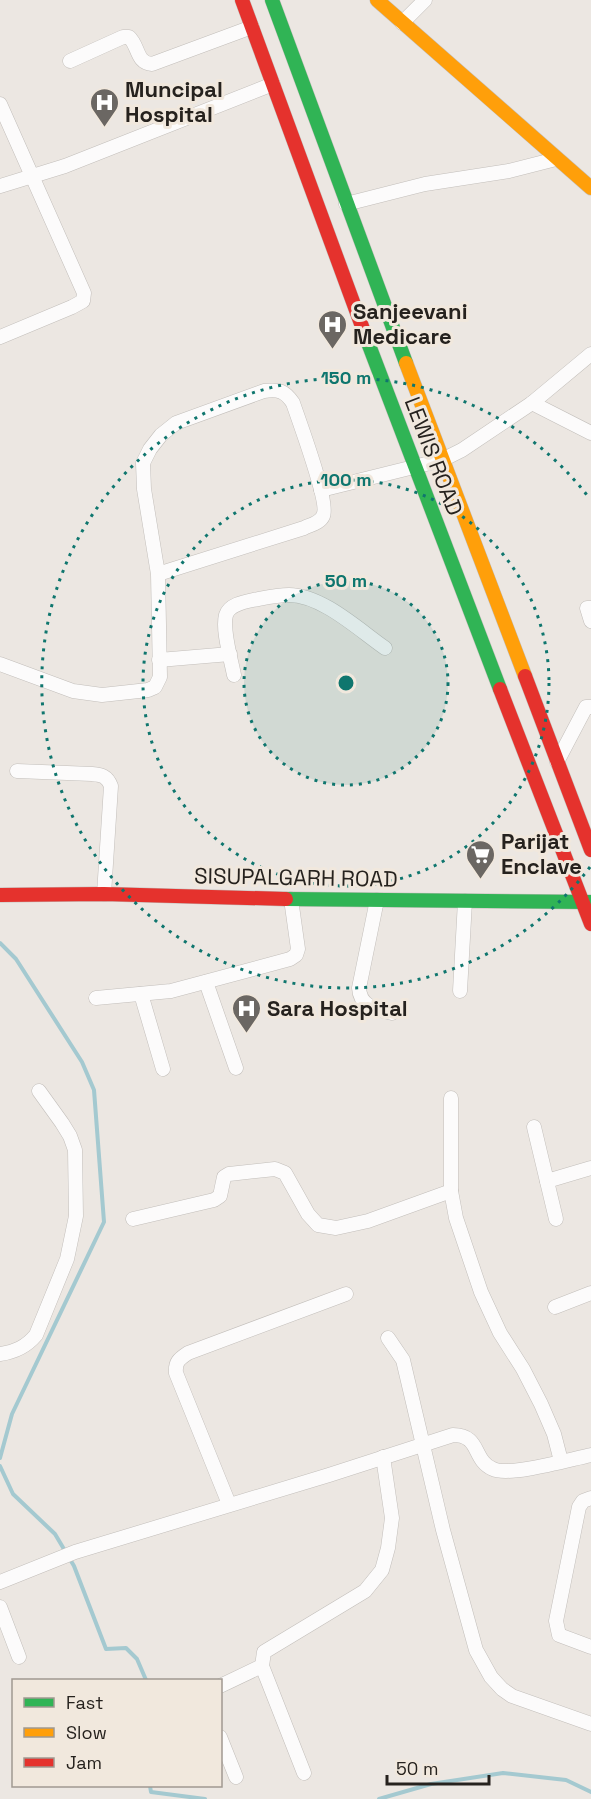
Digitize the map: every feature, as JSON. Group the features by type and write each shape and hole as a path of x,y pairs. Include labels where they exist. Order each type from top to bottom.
{"main road":[{"name":"LEWIS ROAD","path":"242,0 342,275 492,671 587,902 591,924"},
{"name":"LEWIS ROAD","path":"272,0 442,460 591,850"},
{"path":"377,0 591,188"},
{"name":"SISUPALGARH ROAD","path":"0,895 104,894 291,899 587,902"}],"street":[{"path":"402,23 425,0"},
{"path":"70,61 123,37 129,37 134,41 141,60 145,64 152,64 252,27"},
{"path":"0,186 64,166 273,84"},
{"path":"0,104 84,293 83,301 0,337"},
{"path":"346,204 425,184 509,171 556,159"},
{"path":"321,490 442,460 462,450 532,403 591,354"},
{"path":"0,664 73,692 102,695 148,690 155,687 160,676 158,574 144,489 143,463 161,435 176,423 264,391 277,389 287,393 293,404 321,490 325,508 324,515 318,522 158,574"},
{"path":"532,403 591,433"},
{"path":"234,675 226,631 226,615 231,608 243,602 290,595 305,597 324,605 385,648"},
{"path":"591,608 587,608 591,621"},
{"path":"159,660 230,654"},
{"path":"557,762 589,704"},
{"path":"17,771 104,776 109,780 111,786 104,894"},
{"path":"96,998 171,991 283,962 296,955 298,949 291,899"},
{"path":"377,900 360,996 368,1006 392,1013"},
{"path":"460,991 465,901"},
{"path":"206,982 236,1068"},
{"path":"141,994 163,1069"},
{"path":"0,1354 19,1350 36,1335 67,1259 76,1216 75,1150 66,1129 39,1091"},
{"path":"451,1098 451,1191 456,1218 481,1292 500,1333 523,1369 541,1404 554,1434 561,1461"},
{"path":"534,1126 556,1219"},
{"path":"548,1181 591,1168"},
{"path":"133,1219 214,1200 220,1196 224,1177 229,1174 275,1169 285,1173 308,1214 318,1226 336,1228 378,1218 451,1191"},
{"path":"555,1307 591,1293"},
{"path":"229,1504 176,1374 175,1365 188,1353 346,1294"},
{"path":"388,1338 403,1360 422,1444 476,1650 491,1677 512,1696 591,1724"},
{"path":"0,1582 75,1552 453,1435 470,1438 483,1461 494,1470 513,1471 591,1455"},
{"path":"304,1773 262,1666 264,1652 365,1591 382,1570 392,1518 383,1457"},
{"path":"591,1498 583,1501 579,1507 556,1621 559,1635 591,1647"},
{"path":"0,1607 20,1657"},
{"path":"222,1685 262,1666"},
{"path":"222,1742 236,1777"}],"waterway":[{"path":"0,943 16,959 82,1062 94,1090 104,1222 12,1414 0,1458"},
{"path":"0,1466 13,1494 55,1534 74,1566 106,1649 126,1648 137,1659 146,1679"},
{"path":"379,1799 431,1784 503,1773 566,1780 591,1792"},
{"path":"150,1787 151,1792 205,1799"}],"traffic: fast":[{"path":"272,0 406,363"},
{"path":"367,340 500,689"},
{"path":"286,899 591,902"}],"traffic: slow":[{"path":"377,0 591,188"},
{"path":"406,363 525,676"}],"traffic: jam":[{"path":"242,0 367,340"},
{"path":"525,676 591,850"},
{"path":"500,689 591,924"},
{"path":"0,895 104,894 286,899"}],"place":[{"name":"Muncipal Hospital","path":"104,128"},
{"name":"Sanjeevani Medicare","path":"332,350"},
{"name":"Parijat Enclave","path":"480,880"},
{"name":"Sara Hospital","path":"246,1034"}]}
